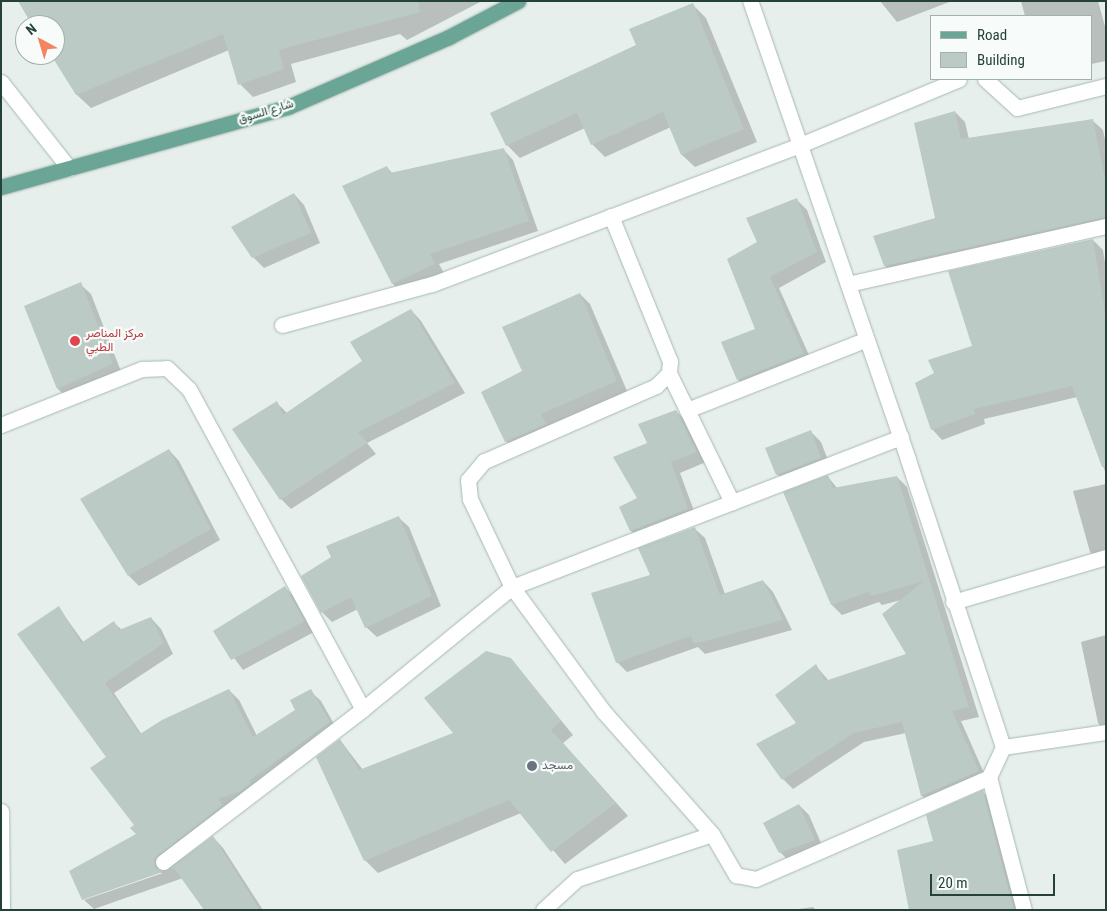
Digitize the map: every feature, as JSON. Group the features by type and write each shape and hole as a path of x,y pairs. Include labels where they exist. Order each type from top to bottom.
{"main road":[{"name":"شارع السوق","path":"1,187 288,107 449,37 518,1"}],"street":[{"path":"750,1 901,437 953,602 1003,747 989,777 1024,910"},
{"path":"282,325 432,284 800,145 957,80"},
{"path":"986,80 1017,108 1106,86"},
{"path":"1,82 69,168"},
{"path":"611,216 670,361 670,373 732,502"},
{"path":"848,284 1106,226"},
{"path":"687,410 867,339"},
{"path":"1,425 142,369 167,368 189,389 362,709"},
{"path":"670,373 656,386 484,461 468,480 470,499 512,586 602,711 712,834 736,875 756,879 989,777"},
{"path":"163,862 362,709 512,586 901,437"},
{"path":"953,602 1106,557"},
{"path":"1003,747 1106,732"},
{"path":"1,811 2,910"},
{"path":"543,910 577,878 712,834"}],"building":[{"path":"18,1 418,1 420,12 279,50 284,69 238,85 223,34 76,95 57,65 65,65 65,15 26,15"},
{"path":"693,3 744,129 681,155 663,112 591,145 577,113 506,146 490,113 636,45 629,29"},
{"path":"955,111 961,139 1093,119 1106,184 1106,217 884,266 873,236 935,218 914,123"},
{"path":"504,148 529,221 430,254 435,264 392,284 342,186 387,166 390,173"},
{"path":"294,193 311,233 252,258 231,227"},
{"path":"797,198 817,252 770,277 804,354 737,380 721,342 755,329 727,259 757,242 746,218"},
{"path":"1093,239 1106,318 1106,466 1102,467 1072,386 974,409 975,414 931,430 915,383 934,373 928,360 972,346 948,271"},
{"path":"81,282 113,364 57,389 24,306"},
{"path":"580,293 617,381 541,414 546,424 505,442 481,392 522,371 502,327"},
{"path":"411,309 455,383 358,432 367,443 280,500 232,429 277,401 283,415 362,361 350,342"},
{"path":"676,410 697,452 671,462 688,509 630,531 619,507 637,498 613,457 647,443 638,424"},
{"path":"811,430 821,458 776,475 765,448"},
{"path":"169,449 211,529 128,576 80,499"},
{"path":"828,475 833,488 897,476 969,707 952,711 979,771 921,796 902,722 854,733 782,780 756,744 796,723 775,695 816,664 825,681 906,654 882,614 924,581 871,596 869,592 831,605 783,492"},
{"path":"399,516 432,596 365,628 351,597 321,613 301,576 331,557 326,546"},
{"path":"695,527 720,595 763,580 783,620 694,644 691,636 616,663 591,593 650,575 638,548"},
{"path":"285,586 305,621 231,660 213,631"},
{"path":"59,606 81,643 114,621 119,630 151,617 164,643 105,683 140,734 162,720 229,689 253,737 295,710 290,700 311,689 330,722 250,780 251,783 241,791 218,799 223,805 154,859 156,868 165,871 213,836 260,910 204,910 174,868 82,900 69,871 136,834 130,828 134,825 90,768 106,757 17,634"},
{"path":"486,651 511,658 561,721 551,730 616,803 551,852 509,800 364,861 316,757 340,739 359,770 453,733 424,698"},
{"path":"983,790 1014,910 909,910 897,850 933,841 926,815"},
{"path":"799,804 815,840 779,853 763,823"}],"place":[{"name":"مركز المناصر الطبي","path":"75,341"},
{"name":"مسجد","path":"532,766"}]}
